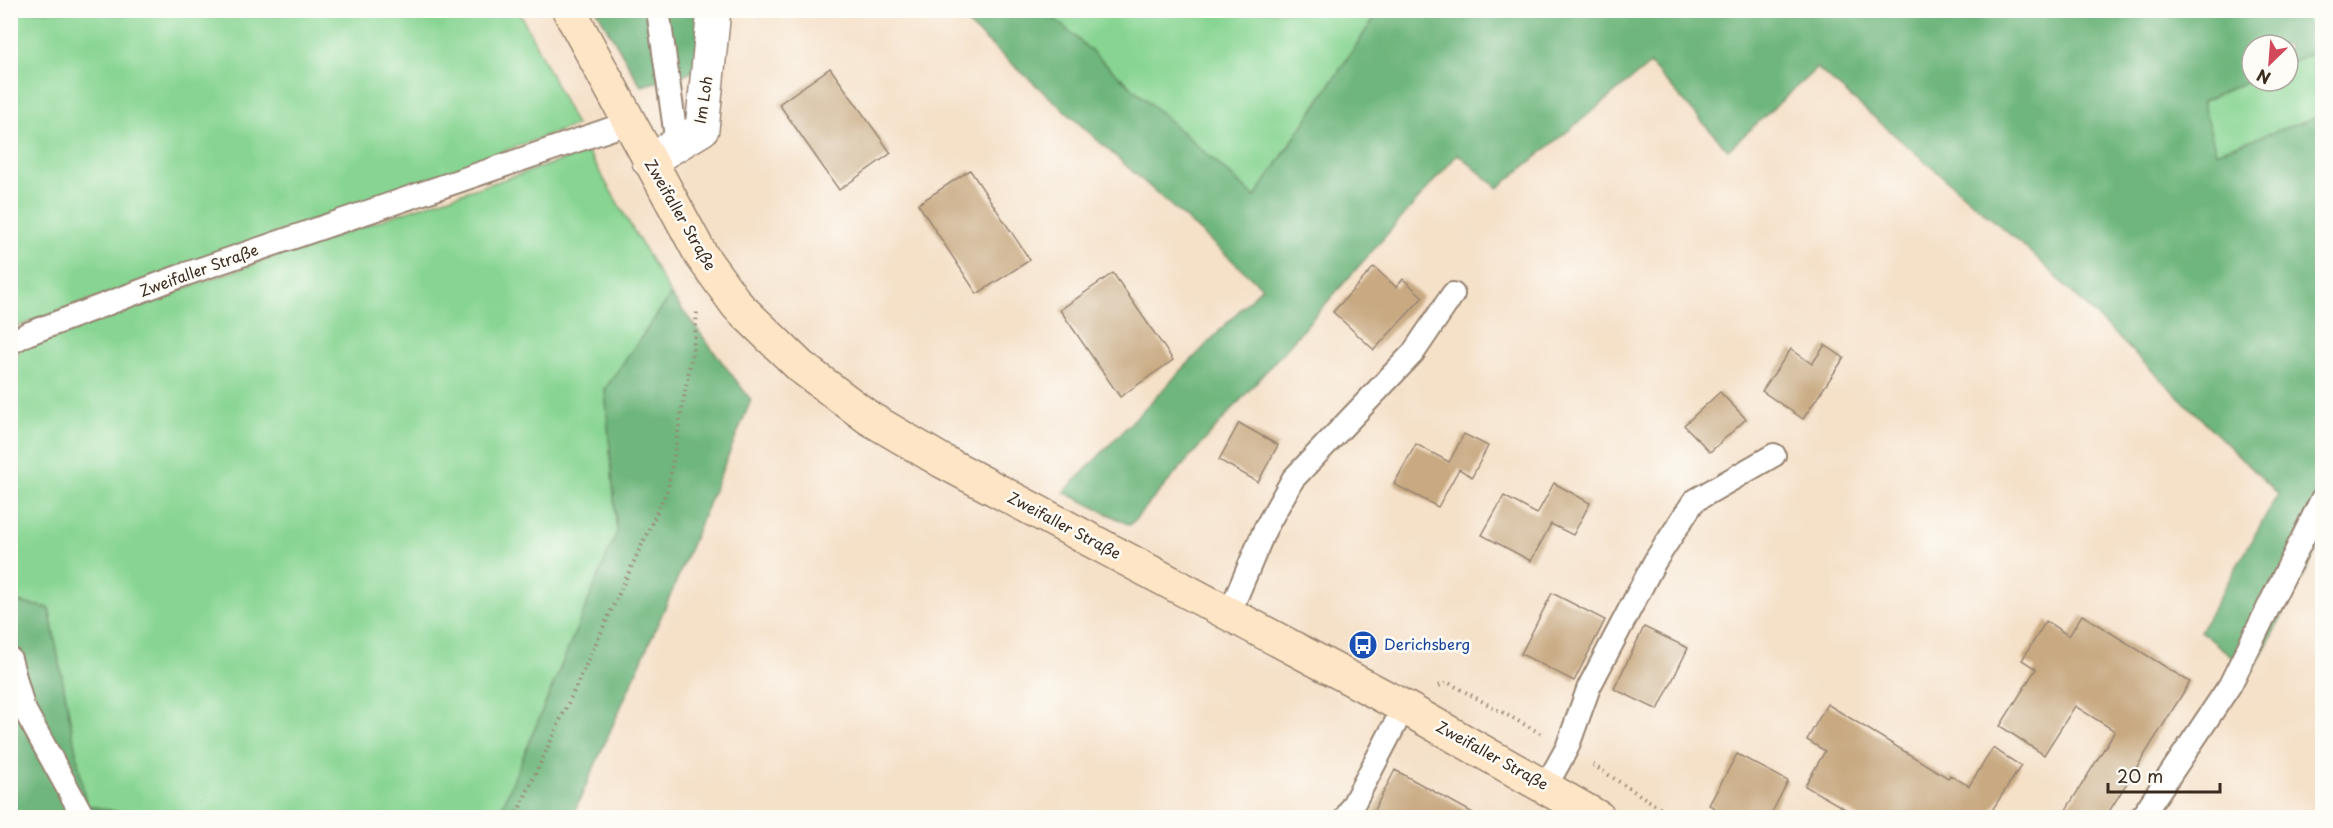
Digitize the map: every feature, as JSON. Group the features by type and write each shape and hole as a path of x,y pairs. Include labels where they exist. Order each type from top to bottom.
{"main road":[{"name":"Zweifaller Straße","path":"569,10 701,255 736,305 801,367 869,418 942,460 1404,707 1599,818"}],"street":[{"name":"Im Loh","path":"649,161 702,129 714,10"}],"lane":[{"path":"658,10 677,144"},
{"name":"Zweifaller Straße","path":"10,343 27,334 186,274 628,123"},
{"path":"1229,614 1265,529 1293,479 1413,353 1453,294"},
{"path":"1546,786 1567,748 1589,687 1655,561 1694,501 1774,455"},
{"path":"2141,818 2230,685 2322,499"},
{"path":"10,659 23,707 84,818"},
{"path":"1346,818 1404,707"}],"path":[{"path":"515,818 668,488 695,336 701,255"}],"green space":[{"path":"11,11 519,11 576,125 11,329"},
{"path":"597,11 696,11 699,70 641,86"},
{"path":"953,11 1046,11 1255,197 1379,11 2301,11 2318,50 2300,58 2300,33 2240,33 2240,85 2202,102 2216,152 2322,115 2322,542 2252,672 2200,631 2278,494 2036,257 1817,68 1728,150 1650,64 1498,188 1458,154 1130,525 1064,492 1262,287"},
{"path":"1046,11 1379,11 1255,197"},
{"path":"2301,11 2322,11 2322,115 2216,153 2202,101 2240,84 2240,93 2300,93 2300,58 2318,50"},
{"path":"588,152 671,295 605,389 617,532 499,816 129,818 128,814 86,805 49,608 17,602 10,502 10,366 24,344 413,209"},
{"path":"671,295 751,400 671,594 572,817 498,817 617,532 605,389"},
{"path":"10,601 49,608 86,805 129,817 11,817"}],"building":[{"path":"830,68 891,153 839,190 779,104"},
{"path":"970,170 1030,260 977,294 918,204"},
{"path":"1374,267 1396,287 1403,279 1423,297 1374,350 1333,312"},
{"path":"1113,273 1173,360 1120,397 1060,310"},
{"path":"1825,345 1844,358 1803,419 1762,391 1791,349 1812,364"},
{"path":"1720,392 1746,419 1710,452 1684,425"},
{"path":"1239,423 1278,445 1258,482 1219,460"},
{"path":"1464,434 1488,446 1472,477 1459,469 1438,507 1394,484 1416,444 1449,462"},
{"path":"1554,483 1590,503 1573,535 1551,524 1531,561 1482,535 1504,496 1537,514"},
{"path":"1552,593 1605,620 1574,681 1521,654"},
{"path":"2082,615 2190,682 2105,818 2061,818 2115,731 2075,706 2044,755 2000,726 2036,669 2022,660 2046,621 2069,636"},
{"path":"1644,627 1688,648 1658,710 1614,689"},
{"path":"1827,704 1948,778 1950,775 1969,786 1993,748 2021,766 1987,818 1936,818 1928,813 1925,818 1861,818 1805,786 1825,751 1807,740"},
{"path":"1737,754 1788,781 1769,818 1734,818 1709,805"},
{"path":"1395,770 1482,818 1370,818"}],"place":[{"name":"Derichsberg","path":"1363,645"}]}
